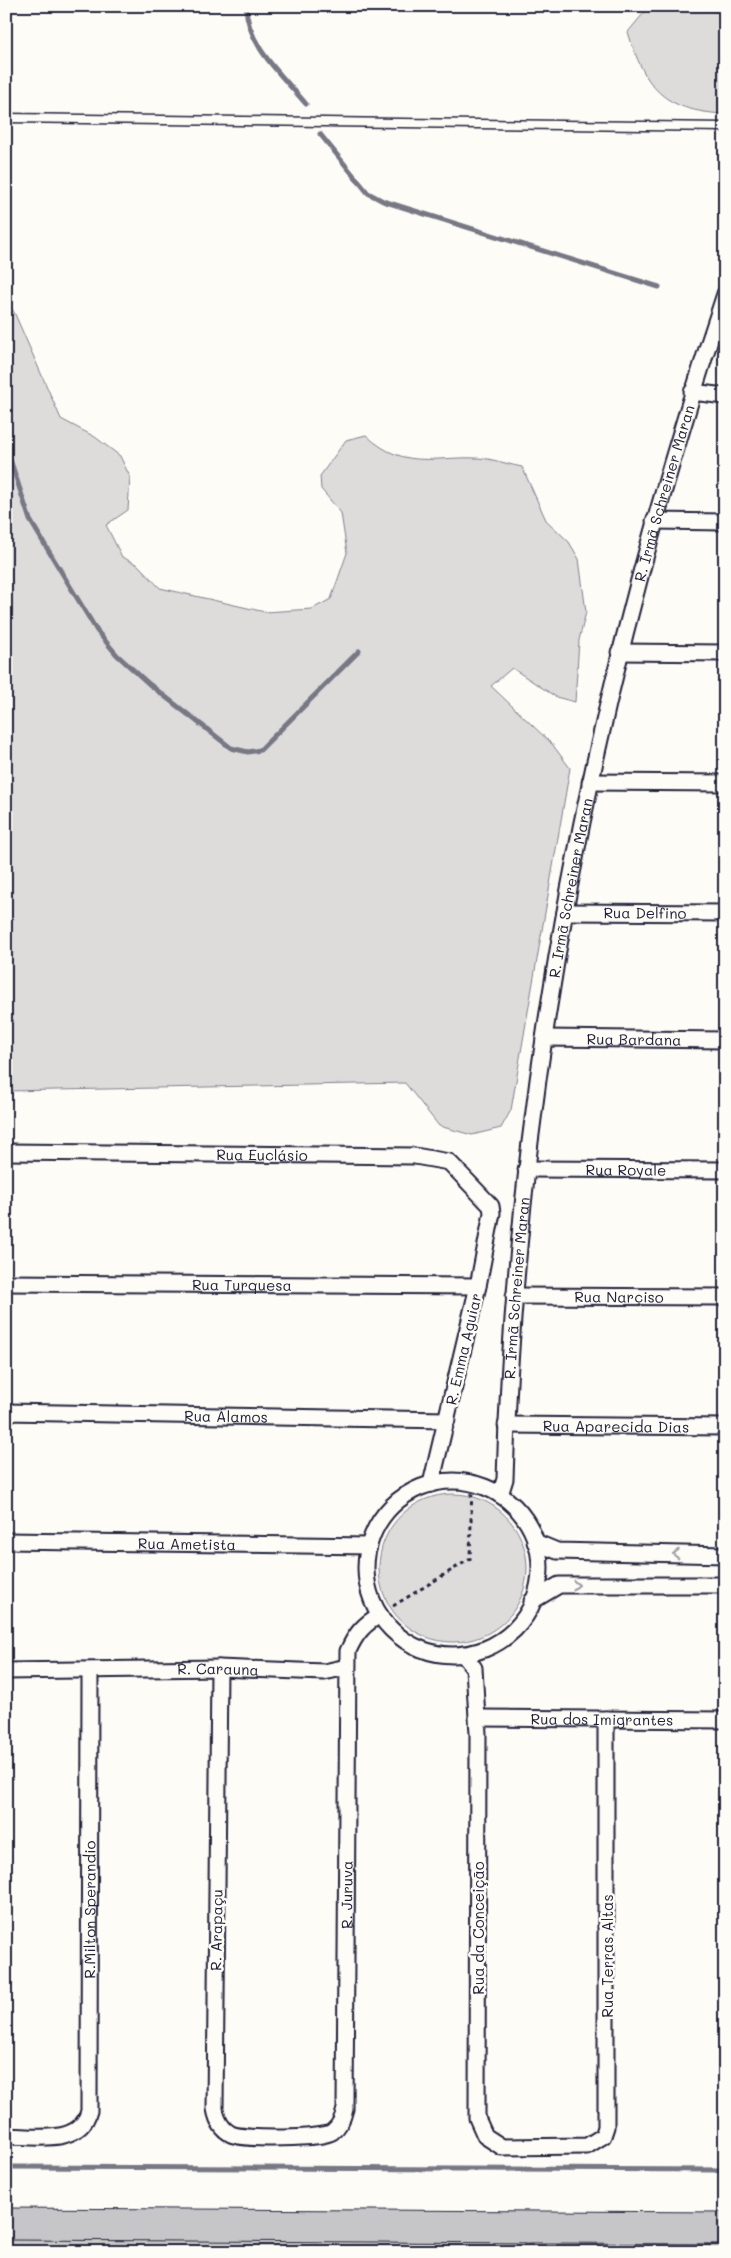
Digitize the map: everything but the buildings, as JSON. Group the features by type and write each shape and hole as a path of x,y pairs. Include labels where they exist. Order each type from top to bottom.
{"street":[{"name":"R. Irmã Schreiner Maran","path":"500,1495 505,1478 506,1425 514,1296 526,1169 544,1038 565,912 590,782 620,652 654,521 692,392 725,294"},
{"path":"692,392 725,396"},
{"path":"654,521 725,522"},
{"path":"620,652 725,653"},
{"path":"590,782 725,783"},
{"name":"Rua Delfino","path":"565,912 725,913"},
{"name":"Rua Bardana","path":"544,1038 725,1040"},
{"name":"Rua Euclásio","path":"6,1152 430,1158 449,1162 490,1206 492,1213"},
{"name":"Rua Royale","path":"526,1169 725,1170"},
{"name":"R. Emma Aguiar","path":"431,1484 478,1286 492,1213"},
{"name":"Rua Turquesa","path":"6,1283 478,1286"},
{"name":"Rua Narciso","path":"514,1296 725,1297"},
{"name":"Rua Álamos","path":"6,1412 447,1420"},
{"name":"Rua Aparecida Dias","path":"506,1425 725,1427"},
{"path":"457,1481 472,1483 500,1495 521,1516 535,1542 539,1572 532,1601 525,1615 505,1637 492,1646 463,1654 446,1655 416,1646 389,1627 380,1615 368,1588 366,1574 369,1546 381,1519 390,1507 414,1490 431,1484 457,1481"},
{"name":"Rua Ametista","path":"6,1541 369,1546"},
{"path":"535,1542 557,1551 725,1555"},
{"path":"532,1601 559,1585 725,1585"},
{"name":"R. Juruva","path":"282,2137 323,2136 339,2126 345,2109 348,1651 355,1636 366,1623 380,1615"},
{"name":"Rua da Conceição","path":"463,1654 474,1668 478,1718 477,2118 485,2136 502,2147 549,2147"},
{"name":"R. Carauna","path":"6,1671 90,1672 219,1668 324,1672 347,1667"},
{"name":"R. Arapaçu","path":"219,1668 215,2109 217,2119 231,2134 240,2137 282,2137"},
{"name":"R.Milton Sperandio","path":"6,2136 66,2136 82,2127 89,2111 90,1672"},
{"name":"Rua dos Imigrantes","path":"478,1718 725,1720"},
{"name":"Rua Terras Altas","path":"549,2147 587,2146 596,2142 606,2127 606,1719"}],"lane":[{"path":"6,118 725,127"}],"path":[{"path":"380,1615 470,1559 472,1483"}],"shaded area":[{"path":"678,7 725,13 725,114 686,108 672,102 650,82 642,68 628,32 647,9"},
{"path":"6,301 14,312 61,419 95,437 120,456 130,477 128,510 106,525 122,557 138,565 160,588 265,612 312,609 331,599 347,553 341,513 321,489 320,476 346,440 366,435 381,447 395,454 410,458 488,459 522,467 546,520 569,542 579,559 586,612 579,640 575,702 556,697 512,668 491,686 552,744 570,768 511,1110 501,1128 472,1135 439,1126 405,1083 6,1091"},
{"path":"453,1494 481,1500 505,1516 521,1540 527,1568 521,1596 505,1620 481,1636 453,1642 425,1636 401,1620 385,1596 379,1568 385,1540 401,1516 425,1500"}],"waterway":[{"path":"246,6 252,34 259,47 306,104"},
{"path":"320,134 368,193 383,201 659,287"},
{"path":"6,447 30,520 97,631 117,655 149,684 231,748 248,752 260,750 359,651"},
{"path":"6,2167 725,2170"}]}
